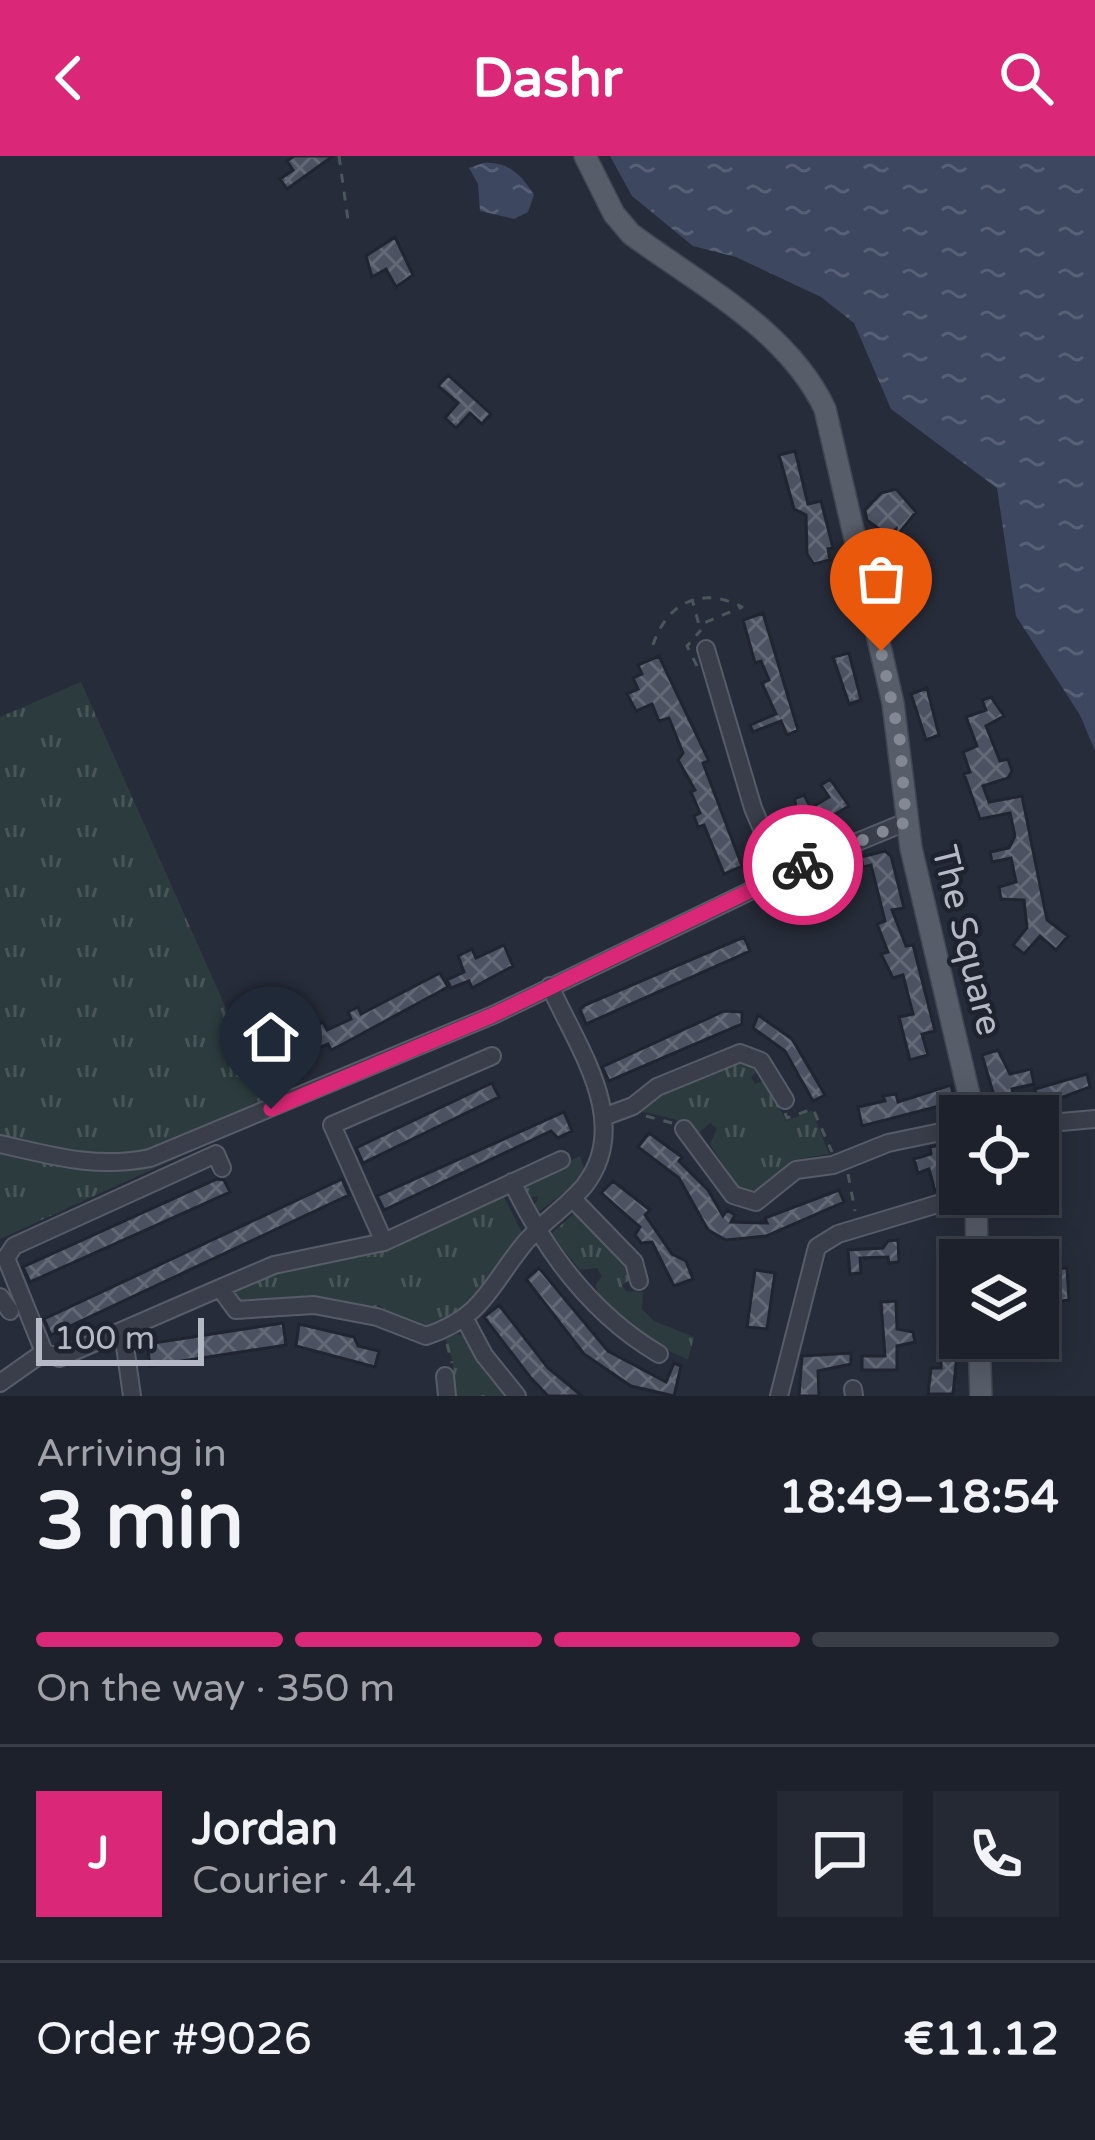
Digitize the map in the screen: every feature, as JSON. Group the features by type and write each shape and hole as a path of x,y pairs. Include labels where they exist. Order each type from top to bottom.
{"main road":[{"name":"The Square","path":"585,156 614,214 631,234 797,361 812,380 830,428 893,703 906,822 969,1095"},
{"path":"980,1359 981,1396"}],"street":[{"path":"706,650 753,808 782,876"},
{"path":"0,1144 73,1163 110,1166 150,1158 550,986 906,822"},
{"path":"220,1288 236,1310 278,1305 343,1309 426,1336 466,1321 536,1232 573,1199 599,1161 606,1116 550,986"},
{"path":"606,1116 626,1109 657,1087 740,1053 761,1060 785,1100"},
{"path":"384,1242 332,1125 492,1056"},
{"path":"1059,1122 1095,1119"},
{"path":"684,1129 742,1202 767,1196 796,1170 843,1162 939,1131"},
{"path":"223,1168 216,1154 14,1246 7,1258 44,1352 59,1358 274,1265 384,1242 561,1160"},
{"path":"512,1182 536,1232 598,1308 658,1354"},
{"path":"573,1199 634,1262 639,1281"},
{"path":"779,1396 812,1256 838,1234 939,1204"},
{"path":"466,1321 484,1355 517,1396"},
{"path":"123,1332 132,1396"},
{"path":"0,1383 44,1352"},
{"path":"445,1376 447,1396"}],"path":[{"path":"339,156 348,220"},
{"path":"653,645 669,614 692,599 713,597 742,607 699,625 692,599"},
{"path":"785,1100 788,1118 813,1108 843,1162 860,1226"},
{"path":"626,1109 630,1115 663,1119 684,1129"},
{"path":"443,1337 452,1369 445,1376"}],"green space":[{"path":"81,682 273,1114 0,1239 0,717"},
{"path":"750,1057 757,1070 751,1078 755,1084 765,1080 786,1121 812,1111 829,1154 792,1160 758,1190 748,1191 738,1187 710,1144 717,1129 710,1123 699,1133 674,1119 635,1110 648,1098"},
{"path":"580,1156 586,1175 536,1214 532,1211 539,1196 526,1198 522,1184"},
{"path":"503,1195 523,1235 473,1305 429,1331 409,1318 404,1324 379,1305 374,1310 245,1305 233,1289 267,1273 375,1254"},
{"path":"578,1210 624,1255 631,1279 622,1285 626,1291 643,1292 642,1309 654,1321 694,1337 688,1359 619,1319 600,1296 596,1284 602,1276 597,1268 580,1270 551,1234"},
{"path":"466,1336 510,1396 453,1396 453,1361 445,1339"}],"water":[{"path":"610,156 1095,156 1095,751 1080,715 1016,616 997,488 891,409 854,323 821,297 736,257 693,246 632,196"},
{"path":"483,163 507,167 524,181 534,195 528,212 514,219 480,211 478,184 469,168"}],"building":[{"path":"294,156 333,156 287,189 280,179 293,170 287,161"},
{"path":"395,237 413,275 396,287 386,269 372,277 366,256"},
{"path":"448,375 491,414 482,424 470,413 456,428 445,418 458,403 438,386"},
{"path":"795,451 808,504 821,501 833,548 828,549 830,560 814,564 807,554 806,515 794,509 779,455"},
{"path":"896,489 916,512 896,537 896,529 877,546 870,539 879,529 867,520 865,510 881,493"},
{"path":"915,551 917,572 908,573 912,595 885,601 882,590 897,587 897,553"},
{"path":"763,613 798,730 787,735 781,721 753,732 750,725 776,714 762,683 769,680 761,661 755,663 743,620"},
{"path":"849,653 861,700 849,704 833,657"},
{"path":"659,656 709,761 703,763 742,866 724,874 704,825 698,827 694,816 700,813 691,792 695,790 678,760 683,753 669,718 659,721 652,704 636,711 627,694 638,689 633,678 642,674 638,665"},
{"path":"927,688 939,735 926,740 911,694"},
{"path":"991,697 1004,716 986,726 1000,761 1008,759 1012,771 1008,778 983,786 989,802 1022,796 1047,920 1068,936 1056,950 1040,936 1024,954 1013,945 1027,928 1024,900 1001,899 999,887 1016,882 1011,858 992,862 990,852 1009,848 1015,836 1010,813 980,819 964,774 970,772 963,752 977,746 966,717 986,710 982,700"},
{"path":"830,779 849,806 798,836 795,799 804,795 811,808 829,797 821,785"},
{"path":"885,851 891,856 904,908 892,910 906,946 913,945 935,1031 922,1034 928,1055 910,1060 899,1017 913,1014 903,975 893,978 881,954 888,952 877,924 885,921 871,865 863,867 861,857"},
{"path":"744,937 750,951 586,1024 580,1009 585,1005"},
{"path":"504,945 513,966 472,988 469,981 451,988 447,980 464,972 458,956 472,949 476,958"},
{"path":"440,973 448,987 331,1050 328,1044 300,1056 305,1066 286,1074 276,1045 310,1036 307,1030 323,1022 327,1030 351,1019 348,1012 358,1007 361,1014"},
{"path":"724,1011 742,1012 742,1024 609,1081 602,1067"},
{"path":"758,1015 792,1039 825,1095 813,1101 785,1051 753,1028"},
{"path":"998,1050 1010,1074 1031,1069 1034,1084 1012,1089 1010,1095 994,1095 982,1055"},
{"path":"1087,1074 1090,1087 1059,1099 1036,1095 1035,1089"},
{"path":"492,1083 499,1097 363,1163 356,1148"},
{"path":"951,1085 953,1095 939,1095 939,1106 862,1126 858,1107 896,1094 898,1102"},
{"path":"564,1112 572,1131 558,1138 551,1131 384,1210 377,1196"},
{"path":"649,1133 682,1157 679,1161 708,1190 723,1216 727,1210 735,1215 731,1222 767,1223 765,1218 839,1190 844,1202 766,1236 726,1240 708,1230 679,1178 638,1147"},
{"path":"939,1145 939,1190 935,1191 929,1169 918,1173 914,1159 931,1154 930,1147"},
{"path":"217,1179 224,1180 230,1192 30,1282 23,1267"},
{"path":"342,1179 349,1195 51,1335 44,1319"},
{"path":"613,1181 650,1210 645,1215 672,1254 686,1261 693,1279 674,1286 652,1242 641,1243 635,1235 640,1227 601,1193"},
{"path":"898,1240 899,1262 889,1263 888,1257 860,1258 861,1273 850,1274 848,1250 883,1248 888,1241"},
{"path":"539,1268 608,1351 666,1382 674,1363 681,1366 674,1396 631,1386 584,1354 526,1279"},
{"path":"1059,1268 1067,1268 1069,1300 1060,1301 1060,1308 1059,1308"},
{"path":"755,1270 775,1273 767,1329 747,1327"},
{"path":"896,1301 897,1329 913,1332 915,1342 897,1346 897,1370 862,1370 862,1356 885,1356 881,1302"},
{"path":"499,1305 548,1368 582,1396 548,1396 530,1377 484,1317"},
{"path":"283,1323 286,1345 150,1366 147,1344"},
{"path":"299,1324 354,1337 358,1346 379,1351 375,1367 296,1346"},
{"path":"851,1353 851,1364 818,1371 819,1396 799,1396 802,1356"},
{"path":"941,1359 957,1359 953,1394 928,1394 931,1368 941,1368"}],"way so far":[{"path":"803,865 906,822 900,741 881,651"}],"route":[{"path":"271,1109 493,1015 803,865"}]}
